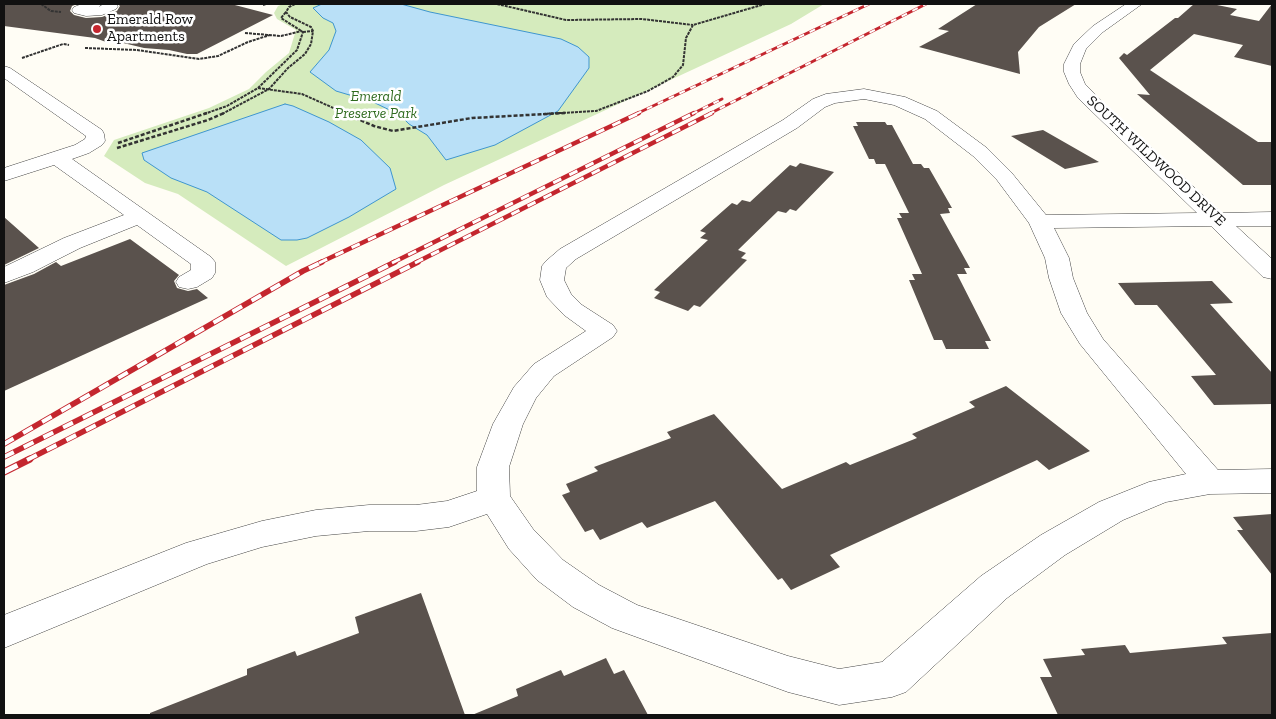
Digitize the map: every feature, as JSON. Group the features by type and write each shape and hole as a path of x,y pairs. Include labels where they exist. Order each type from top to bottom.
{"street":[{"path":"85,5 80,11 97,12 110,8 111,5 108,4"},
{"name":"SOUTH WILDWOOD DRIVE","path":"1135,4 1085,38 1075,54 1072,64 1072,72 1078,84 1090,100 1272,272"},
{"path":"4,175 58,158 95,141 95,134 10,65"},
{"path":"1210,482 1093,344 1074,313 1061,278 1057,258 1040,222 1004,176 980,152 931,116 899,101 864,94 832,98 819,103 790,124 568,254 554,266 552,280 560,297 572,310 604,332 544,370 524,394 508,424 493,467 494,498 521,539 550,570 586,596 634,620 788,674 840,687 892,679 994,587 1054,545 1111,511 1161,491 1210,482 1272,482"},
{"path":"58,158 203,262 203,273 188,282"},
{"path":"4,276 25,268 72,243 139,217"},
{"path":"1040,222 1272,219"},
{"path":"4,632 132,578 198,553 262,534 316,523 369,518 416,518 448,514 494,498"}],"path":[{"path":"295,4 280,16 301,29 302,32"},
{"path":"497,4 566,20 642,19 693,25 765,4"},
{"path":"112,150 217,116 269,89 288,68 306,54 313,31 311,27 286,12"},
{"path":"258,88 302,94 374,126 393,131 472,118 596,111 648,91 673,76 684,65 686,38 693,25"},
{"path":"85,48 137,50 199,59 218,56 248,42 270,36 313,31"},
{"path":"245,32 270,36"},
{"path":"115,144 227,106 258,88 294,55 302,32"},
{"path":"10,65 63,44 69,45"}],"green space":[{"name":"Emerald Preserve Park","path":"283,4 824,4 791,24 444,185 286,266 178,194 145,183 104,156 114,140 209,108 249,89 289,53 296,30 277,19 274,13 278,6"}],"water":[{"path":"322,4 401,4 430,12 561,39 578,47 589,57 589,68 558,111 495,145 446,160 427,135 409,124 400,115 373,102 336,91 310,72 329,50 336,31 333,23 323,18 313,8"},
{"path":"285,104 329,122 361,140 390,168 396,189 349,217 307,238 281,240 207,192 171,178 144,160 142,153"}],"building":[{"name":"Emerald Row Apartments","path":"4,4 77,4 72,6 70,11 74,15 86,18 102,17 117,11 120,6 118,4 231,4 273,15 197,54 187,54 144,48 115,41 106,42 95,38 4,26"},
{"path":"977,4 1076,4 1039,27 1018,52 1020,74 919,47 949,31 938,29"},
{"path":"1194,4 1212,4 1237,9 1230,15 1259,21 1272,4 1272,66 1234,57 1243,45 1194,34 1150,70 1258,142 1272,142 1272,185 1243,185 1137,94 1150,95 1119,58 1124,53 1127,55"},
{"path":"856,122 885,122 887,125 892,125 913,164 921,164 924,168 929,168 952,208 948,208 950,213 940,214 970,268 964,268 967,274 957,274 991,341 985,341 989,349 946,349 942,340 934,340 909,280 915,280 912,274 922,274 897,218 902,218 899,213 909,213 885,164 876,164 874,159 869,159 853,126 858,126"},
{"path":"1043,130 1099,162 1065,169 1011,136"},
{"path":"800,163 834,172 796,211 790,209 786,213 778,211 738,250 746,253 741,258 747,260 700,307 694,305 688,311 654,298 660,292 654,290 708,240 700,238 706,233 700,231 732,203 737,205 742,200 750,202 790,165 796,167"},
{"path":"4,217 39,248 4,265"},
{"path":"130,239 179,275 174,281 177,288 188,291 197,289 208,298 4,391 4,285 34,274 56,262 61,266"},
{"path":"1212,281 1233,303 1210,304 1272,373 1272,404 1214,405 1191,376 1216,375 1157,305 1135,305 1118,283"},
{"path":"1006,386 1090,451 1049,470 1037,460 830,555 840,567 791,590 782,578 778,580 715,501 647,528 642,522 600,540 593,529 585,532 562,495 570,492 566,484 598,471 594,467 671,438 667,432 714,414 782,489 846,462 850,465 917,438 912,434 975,407 969,402"},
{"path":"1272,514 1272,575 1237,530 1243,530 1233,517"},
{"path":"421,593 465,715 150,715 150,713 247,675 247,669 295,651 297,656 359,633 355,617"},
{"path":"1272,633 1272,715 1058,715 1040,677 1052,677 1043,659 1085,655 1081,649 1125,645 1130,653 1227,644 1222,637"},
{"path":"606,658 614,674 624,670 648,715 472,715 518,696 516,689 561,670 564,676"}],"railway":[{"path":"636,114 869,4"},
{"path":"709,114 926,4"},
{"path":"694,113 722,99"},
{"path":"319,263 639,113"},
{"path":"392,263 694,113"},
{"path":"415,263 712,113"},
{"path":"4,444 303,271 322,262"},
{"path":"4,457 395,262"},
{"path":"27,460 418,262"},
{"path":"4,472 30,459"}],"place":[{"name":"Emerald Row Apartments","path":"97,29"}]}
